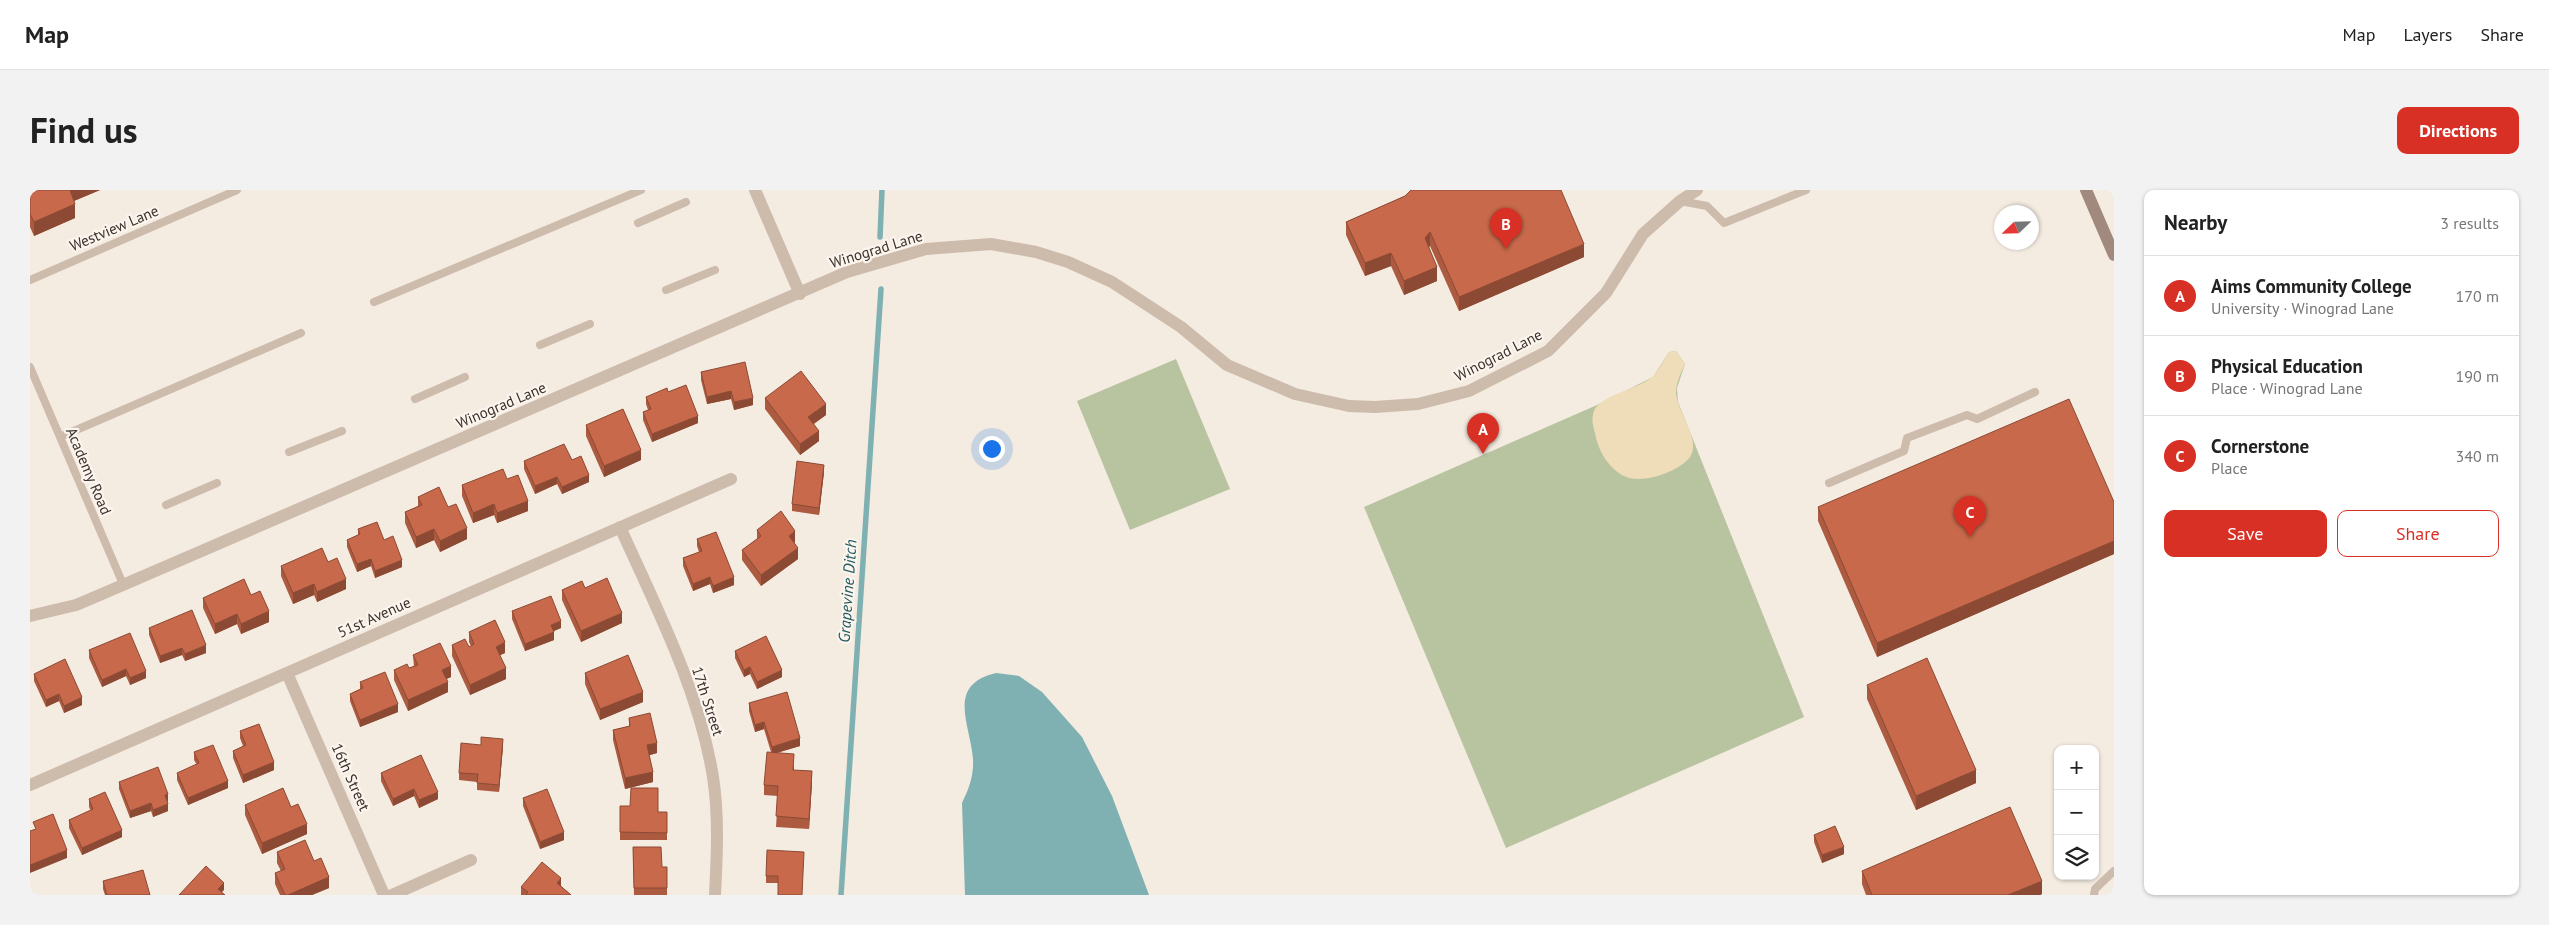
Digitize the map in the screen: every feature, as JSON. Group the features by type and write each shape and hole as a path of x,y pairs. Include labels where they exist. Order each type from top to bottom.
{"main road":[{"path":"2086,190 2114,255"}],"street":[{"path":"755,190 800,294"},
{"name":"Winograd Lane","path":"30,616 76,604 800,294 847,272 926,249 991,244 1068,262 1112,282 1181,327 1227,365 1295,394 1349,406 1375,407 1418,404 1469,391 1548,351 1606,293 1643,234 1680,201 1697,190"},
{"name":"51st Avenue","path":"30,785 731,479"},
{"name":"17th Street","path":"620,527 681,666 699,716 713,777 718,839 715,895"},
{"name":"16th Street","path":"287,673 384,895"},
{"path":"392,895 472,860"}],"lane":[{"name":"Westview Lane","path":"30,280 237,190"},
{"path":"374,302 641,190"},
{"path":"1680,201 1707,206 1724,223 1806,190"},
{"path":"638,223 686,202"},
{"path":"666,290 715,270"},
{"path":"540,345 590,324"},
{"path":"60,437 301,333"},
{"name":"Academy Road","path":"30,367 123,584"},
{"path":"415,399 465,377"},
{"path":"1830,483 1904,451 1907,438 1967,415 1977,419 2036,392"},
{"path":"289,452 342,431"},
{"path":"166,505 217,483"},
{"path":"2094,895 2094,889 2114,871"}],"green space":[{"path":"1676,351 1685,364 1677,388 1678,402 1804,717 1506,848 1364,507 1597,405 1653,377 1669,352"},
{"path":"1176,359 1230,489 1130,530 1077,401"}],"sand":[{"path":"1676,351 1685,364 1676,389 1677,401 1691,435 1693,450 1685,462 1659,476 1640,479 1624,476 1613,468 1601,452 1593,425 1594,411 1598,405 1612,396 1652,377 1669,352"}],"water":[{"path":"996,673 1019,676 1042,692 1082,737 1112,796 1149,895 965,895 962,803 971,782 973,771 973,759 966,719 966,696 971,686 981,679"}],"building":[{"path":"30,190 70,190 75,204 34,222 30,214"},
{"path":"1411,190 1561,190 1584,244 1459,297 1430,232 1425,238 1437,267 1404,281 1391,253 1365,263 1346,222 1405,196"},
{"path":"745,362 753,398 734,402 731,391 707,397 701,372"},
{"path":"801,371 826,404 808,417 819,431 800,444 765,398"},
{"path":"686,385 698,416 652,434 643,412 651,409 646,397 667,388 668,392"},
{"path":"2069,399 2114,502 2114,541 1877,643 1818,507"},
{"path":"623,409 641,450 604,466 586,425"},
{"path":"564,444 572,460 581,456 589,475 562,487 557,477 535,486 524,461"},
{"path":"797,461 824,465 819,508 792,504"},
{"path":"503,469 507,479 518,475 528,501 497,513 494,504 473,513 462,485"},
{"path":"439,487 448,507 456,504 467,528 440,541 434,529 416,537 405,512 422,505 418,497"},
{"path":"781,511 795,531 789,536 798,548 761,575 742,550 761,536 757,530"},
{"path":"377,522 384,540 393,536 402,560 375,571 371,559 357,564 347,540 360,534 358,529"},
{"path":"716,532 734,577 713,586 710,577 693,584 683,558 702,551 697,539"},
{"path":"322,548 328,562 337,558 346,579 317,592 314,584 293,593 281,566"},
{"path":"607,578 622,613 581,631 562,590 582,581 585,588"},
{"path":"244,579 251,595 260,591 269,611 241,624 237,614 215,624 203,598"},
{"path":"551,596 561,621 551,625 554,632 525,644 512,611"},
{"path":"192,610 206,645 185,654 182,648 160,656 149,628"},
{"path":"495,620 505,642 496,647 506,668 470,685 452,645 465,639 469,647 474,644 469,632"},
{"path":"130,633 146,671 130,678 126,669 102,680 89,650"},
{"path":"766,636 782,670 757,682 750,667 744,670 735,651"},
{"path":"440,643 451,666 442,670 448,682 408,700 394,670 407,664 409,668 418,665 413,655"},
{"path":"628,655 643,692 600,709 585,673"},
{"path":"1927,658 1976,770 1916,796 1867,685"},
{"path":"65,659 82,697 64,706 59,694 46,700 34,674"},
{"path":"385,672 398,704 360,720 350,694 363,688 360,682"},
{"path":"787,692 800,738 772,747 764,722 755,725 749,703"},
{"path":"650,713 657,743 647,745 653,772 625,778 613,730 630,726 629,718"},
{"path":"259,724 274,762 243,775 233,751 246,745 240,731"},
{"path":"481,737 503,739 499,785 477,783 478,774 459,773 461,743 481,745"},
{"path":"213,745 228,781 188,798 177,773 199,763 194,752"},
{"path":"767,752 794,754 793,770 812,771 809,819 776,816 778,786 764,785"},
{"path":"421,755 438,792 419,800 414,789 393,799 381,773"},
{"path":"158,767 168,794 165,795 168,804 153,810 151,803 130,811 119,782"},
{"path":"283,788 291,807 298,804 307,824 262,843 245,805"},
{"path":"631,788 658,788 658,812 667,812 667,833 620,832 620,806 630,806"},
{"path":"547,789 564,832 540,842 523,798"},
{"path":"105,792 122,830 82,848 69,820 93,809 89,799"},
{"path":"2010,807 2042,881 2008,895 1872,895 1862,871"},
{"path":"53,814 67,850 30,865 30,831 36,829 33,822"},
{"path":"1835,826 1844,847 1822,855 1814,835"},
{"path":"305,840 314,861 321,858 329,877 285,895 275,873 285,869 277,852"},
{"path":"633,847 661,847 662,867 667,867 667,888 634,888"},
{"path":"767,850 804,852 802,895 778,895 778,876 766,876"},
{"path":"542,862 561,878 557,883 571,895 526,895 528,892 521,887"},
{"path":"206,866 224,883 218,889 225,895 179,895"},
{"path":"143,870 150,895 107,895 103,881"}],"waterway":[{"name":"Grapevine Ditch","path":"880,237 882,190"},
{"name":"Grapevine Ditch","path":"841,895 881,289"}],"place":[{"name":"Physical Education","path":"1506,249"},
{"name":"Aims Community College","path":"1483,454"},
{"name":"Cornerstone","path":"1970,537"}]}
